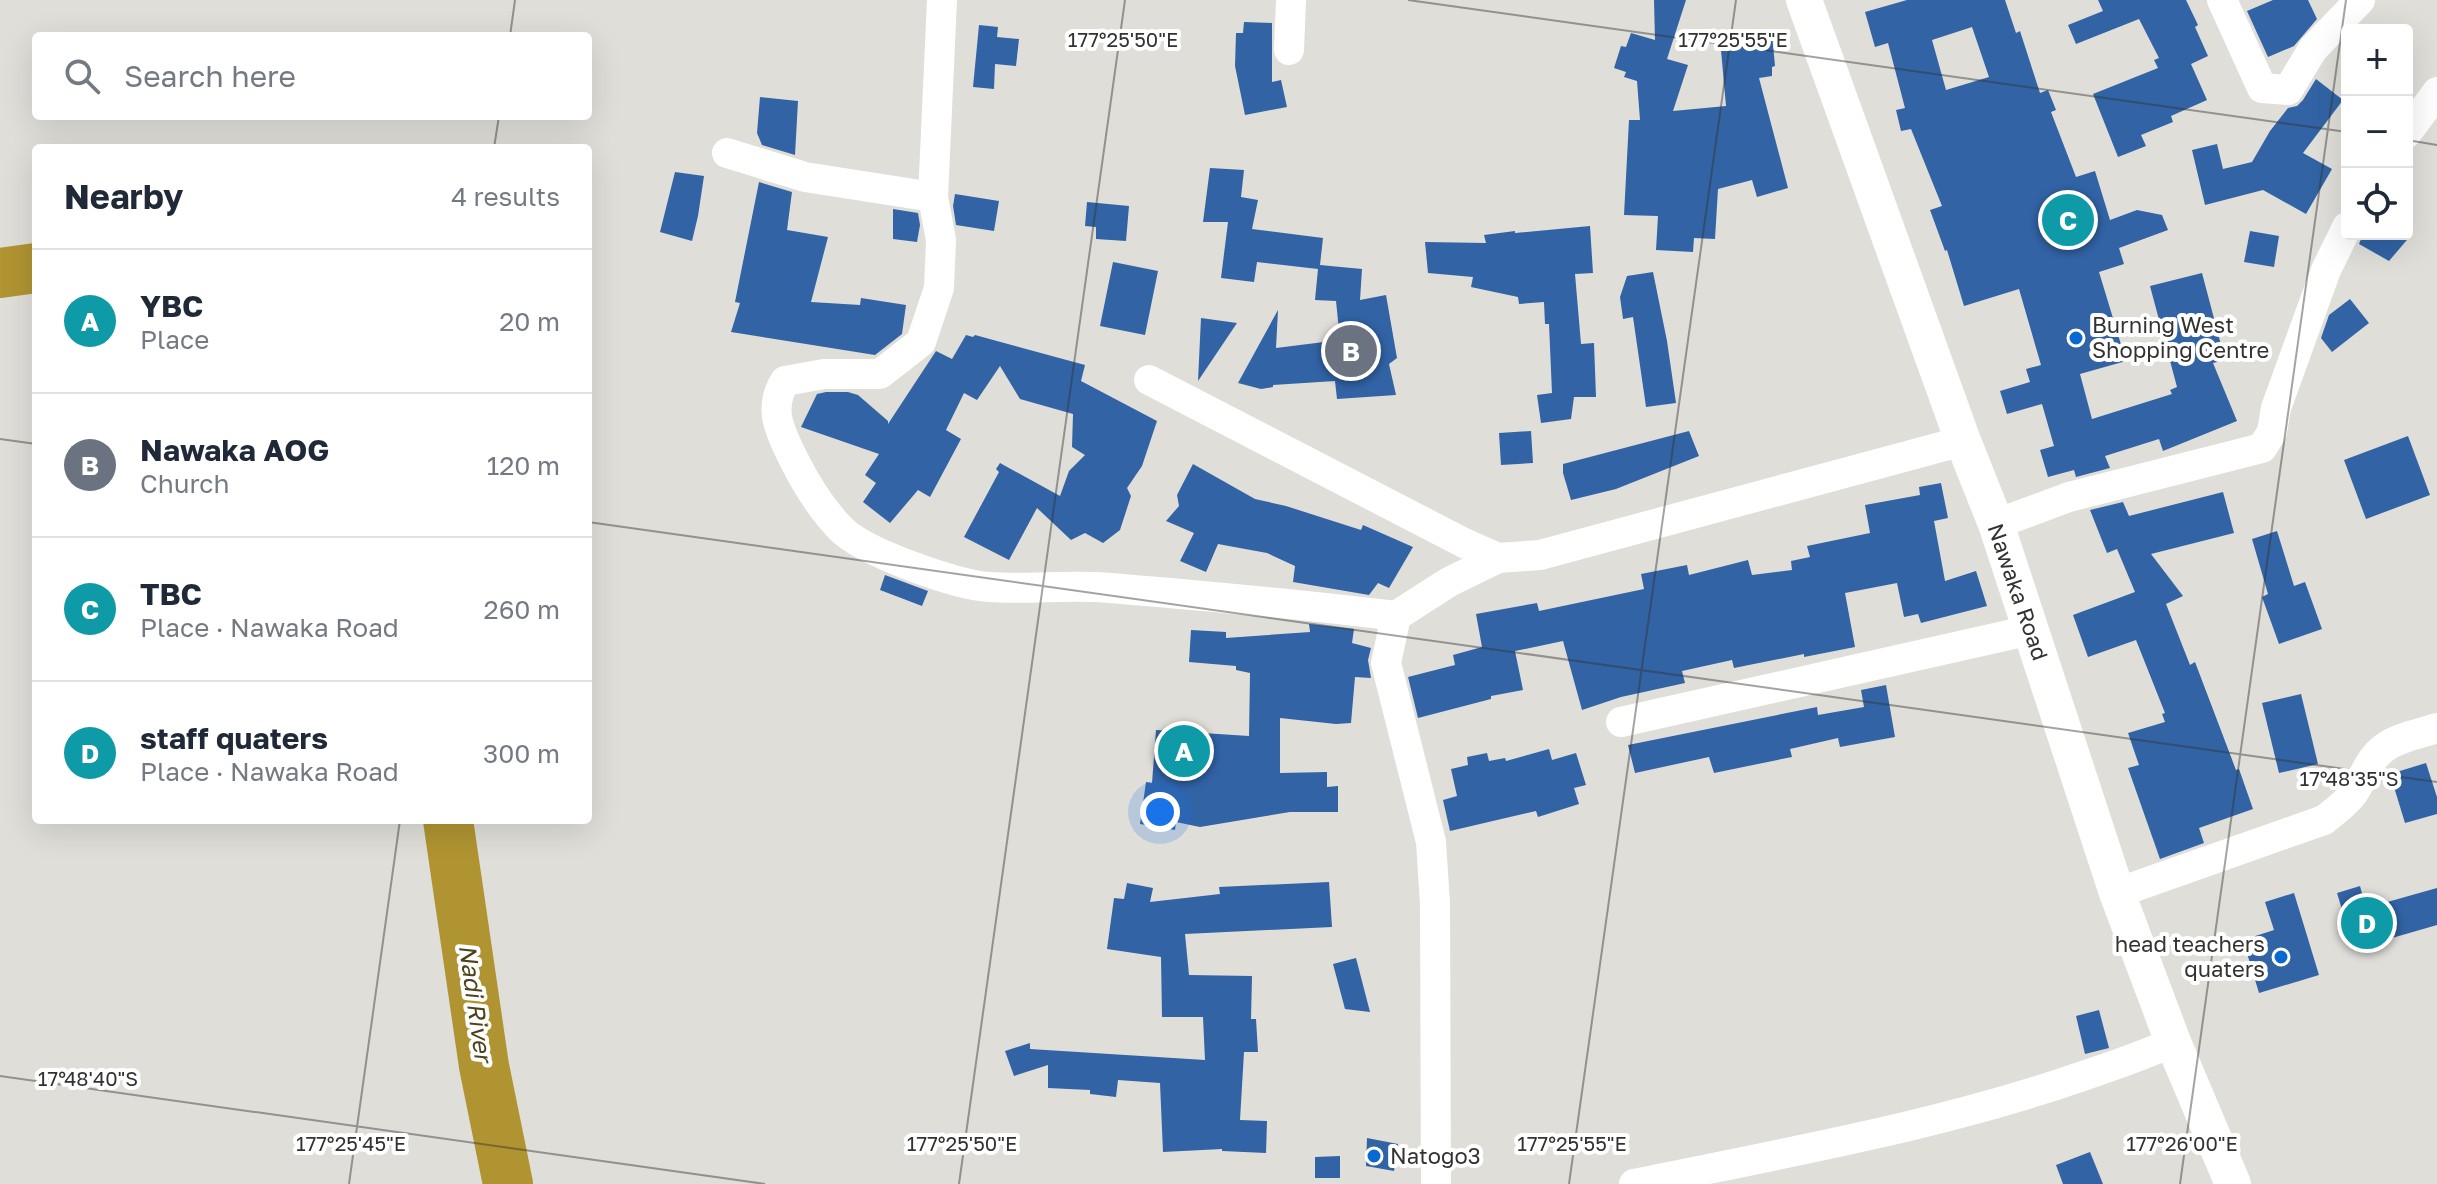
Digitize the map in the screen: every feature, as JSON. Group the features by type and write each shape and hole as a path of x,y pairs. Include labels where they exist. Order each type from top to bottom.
{"street":[{"path":"942,0 933,197 941,240 939,288 921,342 880,374 824,374 785,381 779,390 776,424 805,482 843,532 920,570 986,587 1105,587 1396,616 1449,582 1498,558 1540,555 1963,441"},
{"path":"1289,50 1291,0"},
{"name":"Nawaka Road","path":"1804,0 1963,441 1996,524 2117,893 2173,1042 2233,1184"},
{"path":"2222,0 2262,88 2288,90 2313,49 2360,0"},
{"path":"2413,125 2437,92"},
{"path":"727,153 805,177 933,197"},
{"path":"1996,524 2069,497 2262,448 2272,432 2276,408 2326,270 2341,239"},
{"path":"1149,380 1498,558"},
{"path":"1396,616 1386,663 1431,842 1435,903 1436,1184"},
{"path":"1621,722 2031,630"},
{"path":"2117,893 2324,820 2352,795 2366,769 2384,748 2437,728"},
{"path":"1634,1184 1901,1129 1996,1104 2140,1058 2173,1042"}],"building":[{"path":"1654,0 1686,0 1667,59 1688,65 1673,111 1726,106 1720,39 1772,34 1775,66 1772,67 1772,76 1759,78 1788,188 1757,197 1752,180 1718,189 1715,239 1694,238 1693,252 1656,250 1658,216 1624,215 1629,120 1640,120 1637,81 1624,77 1626,72 1614,68 1621,46 1626,47 1631,33 1655,40"},
{"path":"1907,0 2005,0 2016,33 2020,31 2040,93 2048,90 2056,110 2051,112 2076,177 2095,171 2110,220 2137,210 2162,215 2168,230 2119,248 2124,264 2099,272 2126,361 2080,374 2092,419 2172,394 2170,390 2177,387 2150,286 2202,273 2225,360 2213,363 2237,421 2163,451 2159,439 2105,456 2110,468 2076,477 2074,470 2048,477 2040,450 2054,446 2042,404 2007,414 2000,391 2030,382 2026,369 2041,365 2019,289 1964,306 1947,250 1930,210 1942,206 1911,129 1901,131 1896,110 1905,108 1888,43 1875,47 1865,12","holes":["1972,27 1989,77 1946,90 1932,40"]},
{"path":"2098,0 2186,0 2208,56 2191,64 2207,100 2171,116 2173,122 2141,135 2146,146 2118,157 2093,94 2158,68 2154,60 2159,58 2139,19 2076,44 2068,25 2103,11"},
{"path":"2273,0 2308,0 2317,19 2294,46 2268,57 2247,11"},
{"path":"1244,22 1272,23 1272,82 1281,80 1287,107 1245,115 1235,66 1236,33 1243,33"},
{"path":"979,25 998,27 997,37 1019,39 1016,66 995,64 994,89 973,87"},
{"path":"2316,79 2341,98 2341,103 2303,153 2332,169 2306,214 2263,190 2205,205 2192,150 2217,144 2223,169 2252,162 2288,108 2297,106"},
{"path":"760,97 798,101 795,155 762,145 757,133"},
{"path":"1210,168 1244,170 1241,197 1258,200 1252,229 1323,238 1320,265 1362,269 1360,300 1386,295 1397,358 1389,364 1396,395 1337,399 1335,381 1273,385 1261,389 1238,383 1278,310 1276,348 1340,340 1336,301 1315,300 1318,269 1257,262 1254,282 1221,278 1228,222 1203,222"},
{"path":"675,172 704,176 692,241 660,232"},
{"path":"759,182 792,192 787,230 828,237 811,302 860,305 861,298 906,305 902,334 875,355 731,332 740,303 735,302"},
{"path":"955,194 999,201 994,231 956,225"},
{"path":"1087,202 1129,206 1126,241 1096,239 1096,227 1085,226"},
{"path":"893,209 918,213 920,225 917,242 893,239"},
{"path":"1590,226 1593,273 1575,274 1581,344 1594,343 1596,397 1574,397 1571,419 1541,423 1537,395 1552,393 1549,324 1545,324 1544,302 1519,304 1518,297 1471,287 1473,277 1428,273 1425,242 1486,243 1484,235"},
{"path":"2250,231 2279,236 2274,267 2244,262"},
{"path":"2361,240 2407,240 2389,261 2359,244"},
{"path":"1113,262 1158,271 1145,335 1100,326"},
{"path":"1653,272 1676,403 1646,407 1633,317 1623,319 1620,297 1627,276"},
{"path":"2350,299 2369,323 2332,352 2321,338 2329,315"},
{"path":"1201,318 1237,323 1198,381"},
{"path":"966,335 1085,365 1081,381 1157,421 1142,466 1127,488 1131,496 1120,530 1103,543 1085,533 1071,540 1037,508 1009,560 964,537 999,472 996,469 1000,463 1060,496 1069,471 1085,455 1072,447 1073,414 1020,399 1000,366 977,400 964,393 946,430 961,439 930,497 918,490 890,523 863,502 876,483 865,475 879,454 801,427 817,394 826,392 858,395 888,424 936,351 952,359"},
{"path":"1531,431 1533,463 1501,465 1499,433"},
{"path":"1689,431 1699,456 1616,489 1571,500 1563,464"},
{"path":"2408,436 2430,495 2366,519 2344,460"},
{"path":"1193,464 1255,499 1361,530 1363,525 1413,547 1389,588 1378,583 1369,595 1293,582 1295,566 1267,553 1218,544 1206,572 1180,561 1194,533 1166,521 1179,506 1177,495"},
{"path":"1941,483 1948,518 1934,521 1945,581 1976,571 1987,606 1921,623 1918,614 1904,617 1897,583 1845,593 1855,647 1734,668 1732,660 1682,671 1685,683 1621,697 1582,710 1563,641 1515,651 1523,690 1491,696 1491,699 1418,718 1408,677 1455,665 1453,655 1482,647 1476,614 1537,603 1539,611 1644,589 1641,574 1687,565 1689,575 1748,560 1752,575 1792,570 1791,561 1810,557 1807,546 1870,533 1865,505 1920,495 1919,487"},
{"path":"2223,492 2234,533 2151,554 2183,596 2166,604 2190,665 2195,662 2253,809 2199,828 2204,843 2160,859 2128,768 2139,765 2128,733 2165,722 2162,714 2165,713 2136,640 2088,657 2073,615 2135,592 2117,549 2107,553 2090,510 2123,502 2129,516"},
{"path":"2277,531 2294,586 2305,582 2322,629 2279,644 2262,597 2268,594 2252,539"},
{"path":"885,575 928,591 922,606 880,590"},
{"path":"1309,624 1354,629 1352,643 1371,648 1368,660 1371,678 1355,677 1351,723 1280,718 1280,773 1327,772 1327,787 1338,786 1338,812 1290,812 1200,827 1176,822 1175,830 1140,824 1146,782 1152,783 1156,730 1249,736 1250,673 1236,670 1236,666 1189,662 1191,630 1226,632 1226,638 1310,632"},
{"path":"1886,685 1895,737 1840,747 1838,738 1790,749 1792,757 1714,773 1709,757 1635,773 1628,745 1817,707 1818,715 1864,707 1861,690"},
{"path":"2301,694 2318,764 2279,773 2262,703"},
{"path":"1549,749 1552,760 1576,753 1586,785 1574,788 1579,804 1538,817 1536,811 1450,831 1443,800 1457,796 1451,769 1468,765 1467,757 1487,753 1489,761 1505,758 1506,761"},
{"path":"2426,763 2437,797 2437,814 2405,823 2390,774"},
{"path":"1329,882 1332,927 1185,934 1189,975 1252,976 1251,1019 1256,1019 1258,1052 1244,1052 1240,1120 1267,1121 1266,1153 1222,1149 1163,1152 1160,1083 1118,1080 1116,1097 1090,1094 1090,1090 1048,1088 1048,1065 1014,1076 1005,1051 1030,1043 1030,1049 1205,1060 1203,1017 1162,1017 1161,957 1107,949 1114,898 1124,899 1127,883 1153,888 1150,902 1220,894 1219,887"},
{"path":"2360,886 2366,908 2437,888 2437,925 2354,949 2337,893"},
{"name":"head teachers quaters","path":"2294,893 2319,975 2259,993 2243,940 2274,930 2265,902"},
{"path":"1356,958 1370,1012 1345,1009 1333,964"},
{"path":"2099,1010 2109,1048 2085,1054 2076,1016"},
{"name":"Natogo3","path":"1367,1138 1398,1144 1394,1171 1366,1166"},
{"path":"2090,1152 2103,1184 2063,1184 2056,1165"},
{"path":"1340,1156 1340,1178 1315,1178 1315,1157"}],"waterway":[{"name":"Nadi River","path":"0,273 32,269"},
{"name":"Nadi River","path":"449,824 484,1066 508,1184"}],"place":[{"name":"TBC","path":"2068,220"},
{"name":"Burning West Shopping Centre","path":"2076,338"},
{"name":"Nawaka AOG","path":"1351,351"},
{"name":"YBC","path":"1184,751"},
{"name":"staff quaters","path":"2367,923"},
{"name":"head teachers quaters","path":"2281,957"},
{"name":"Natogo3","path":"1374,1156"}]}
